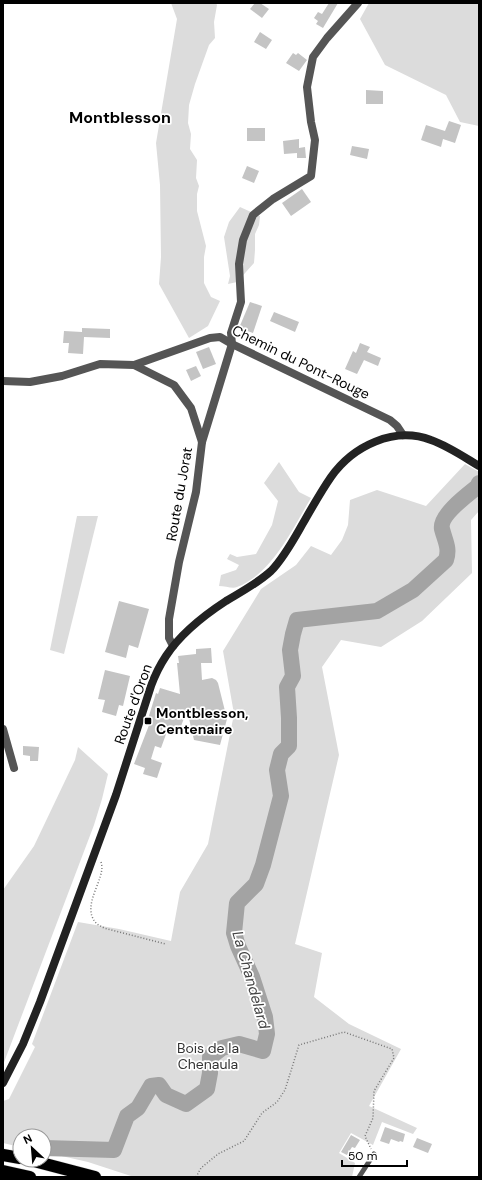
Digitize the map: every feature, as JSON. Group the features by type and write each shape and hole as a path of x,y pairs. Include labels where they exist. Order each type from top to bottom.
{"highway":[{"path":"52,1166 95,1177"},
{"path":"3,1171 30,1177"}],"main road":[{"name":"Route d'Oron","path":"3,1083 32,1024 116,794 151,686 158,669 173,646 181,637 210,612 254,584 271,571 277,564 331,476 346,459 362,448 384,438 403,435 417,436 431,440 446,447 476,464"}],"street":[{"path":"202,442 232,344 231,333 241,302 240,264 242,240 253,215 273,199 311,176 315,140 311,122 307,87 314,57 327,38 358,3"},
{"name":"Chemin du Pont-Rouge","path":"134,365 210,338 220,337 390,420 397,426 403,435"},
{"name":"Route du Jorat","path":"3,381 30,382 62,376 100,364 134,365 174,385 191,408 202,442 196,492 179,562 169,619 168,638 173,646"},
{"path":"3,729 14,768"}],"lane":[{"path":"359,1177 374,1154"}],"path":[{"path":"93,856 100,859 102,864 102,870 93,897 91,910 96,923 104,928 166,944"},
{"path":"196,1177 201,1168 218,1154 244,1141 262,1112 277,1102 285,1090 299,1045 344,1032 392,1049 394,1058 374,1091 373,1118 366,1136 374,1154"}],"green space":[{"path":"171,3 216,3 217,5 214,22 215,38 209,45 195,84 189,105 188,123 191,134 190,149 197,160 196,178 199,186 197,194 197,211 206,246 204,257 204,283 211,297 220,301 208,326 189,338 159,284 161,257 160,185 156,143 177,19"},
{"path":"369,3 479,3 479,126 460,122 446,95 385,65 360,19"},
{"path":"240,207 260,216 259,225 255,234 254,263 237,282 228,284 230,276 224,237 229,222"},
{"path":"279,462 299,492 311,498 289,536 261,572 249,581 237,587 233,588 219,586 221,575 236,570 239,565 227,559 230,554 237,557 256,554 272,525 278,501 264,483"},
{"name":"Bois de la Chenaula","path":"465,464 479,472 479,511 471,520 472,573 422,621 381,647 341,640 322,667 339,755 295,944 322,953 314,997 349,1024 401,1049 369,1106 417,1128 413,1134 382,1122 373,1145 351,1133 339,1153 355,1163 352,1177 134,1177 88,1162 52,1154 52,1128 12,1128 12,1145 3,1143 3,1101 9,1099 35,1047 32,1044 78,922 119,929 171,941 180,892 208,844 234,714 223,651 261,589 296,565 311,546 331,555 342,540 348,525 350,500 377,490 426,506"},
{"path":"77,516 98,516 64,654 50,650"},
{"path":"78,747 108,774 94,825 3,1065 3,890 34,846 75,760"}],"building":[{"path":"255,3 260,3 269,9 262,18 250,9"},
{"path":"329,3 338,3 323,28 316,24 318,21 314,18 318,12 322,14"},
{"path":"260,32 272,40 266,49 254,42"},
{"path":"293,53 296,55 298,53 307,60 299,71 286,63"},
{"path":"366,90 383,91 383,104 366,104"},
{"path":"449,121 461,125 455,143 443,139 441,147 421,140 426,125 445,131"},
{"path":"247,128 265,128 265,141 247,141"},
{"path":"299,139 299,148 305,147 306,158 297,158 297,153 284,154 283,141"},
{"path":"352,146 369,149 367,159 350,155"},
{"path":"247,166 259,171 254,183 242,178"},
{"path":"302,189 311,202 291,216 282,203"},
{"path":"250,302 262,306 253,333 239,328"},
{"path":"274,312 299,322 295,332 270,321"},
{"path":"82,328 110,329 110,338 84,337 83,354 68,353 69,343 63,343 64,331 82,332"},
{"path":"360,343 370,347 367,352 381,358 378,366 364,360 357,374 345,369 353,351 356,353"},
{"path":"209,347 216,364 203,369 196,352"},
{"path":"196,366 201,376 191,381 186,370"},
{"path":"119,601 149,609 138,648 129,645 126,658 105,652"},
{"path":"211,648 212,663 201,663 202,680 212,678 218,683 227,719 220,745 194,740 187,710 180,729 169,726 161,748 155,746 151,759 162,763 157,778 143,774 145,768 134,764 151,720 148,719 156,693 158,694 160,688 180,694 177,663 179,663 178,656 196,654 196,649"},
{"path":"105,670 130,676 123,706 119,705 116,716 102,712 105,700 98,699"},
{"path":"23,746 39,747 38,761 30,761 30,756 23,755"},
{"path":"385,1127 405,1134 403,1142 391,1139 389,1144 380,1141"},
{"path":"351,1135 360,1140 355,1148 352,1147 347,1155 341,1152"},
{"path":"417,1138 432,1144 428,1153 413,1147"}],"waterway":[{"name":"La Chandelard","path":"52,1148 114,1150 127,1116 138,1108 151,1086 159,1085 166,1095 186,1104 207,1089 210,1073 210,1057 222,1048 239,1044 263,1051 267,1034 265,1017 252,977 238,946 234,933 237,903 256,884 263,865 281,796 277,770 281,754 289,746 287,687 293,676 290,650 297,620 377,611 413,590 446,560 447,548 442,524 449,512 477,487 479,483"}],"place":[{"name":"Montblesson, Centenaire","path":"148,721"}],"district":[{"name":"Montblesson","path":"120,117"}]}
